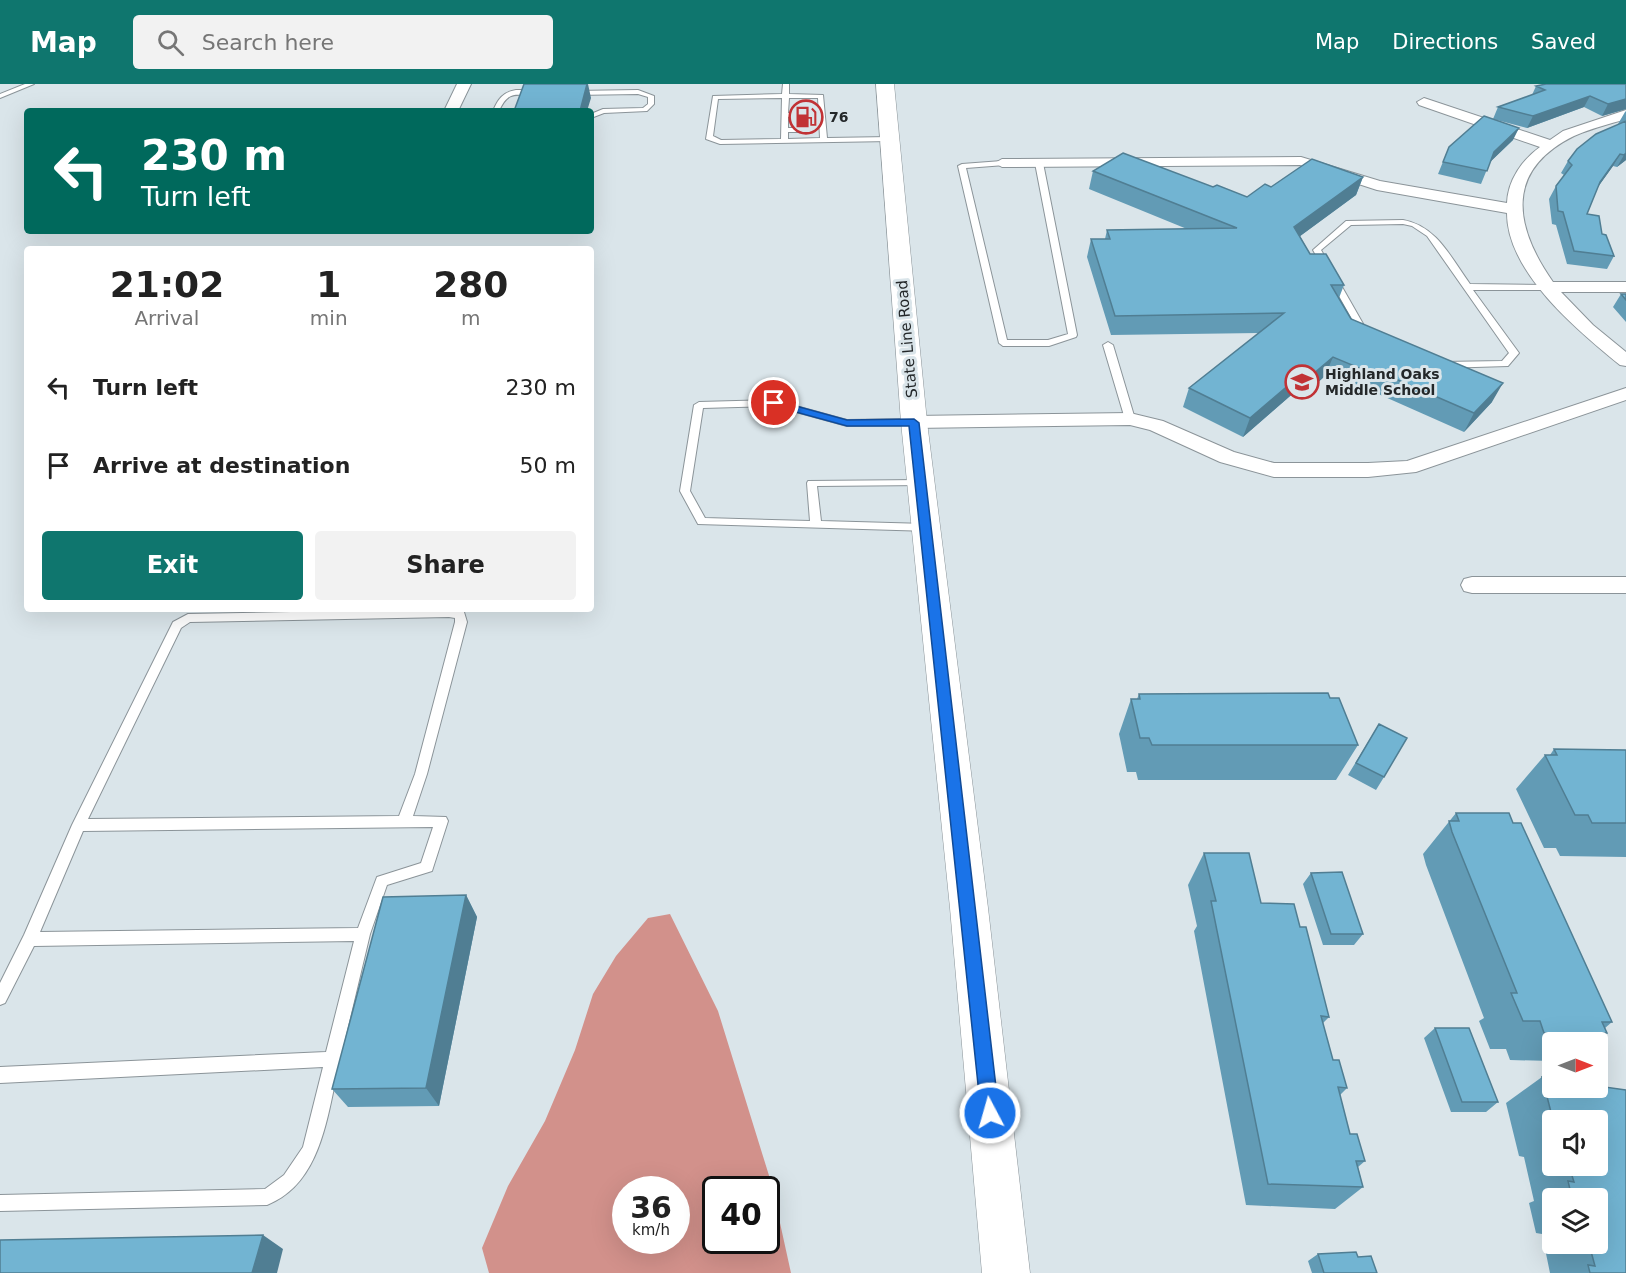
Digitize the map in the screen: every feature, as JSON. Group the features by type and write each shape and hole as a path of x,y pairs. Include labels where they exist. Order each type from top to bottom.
{"street":[{"path":"452,108 464,84"},
{"name":"State Line Road","path":"885,84 914,423 969,908 1006,1273"},
{"path":"1424,102 1547,144"},
{"path":"1626,114 1588,123 1547,144 1532,158 1520,177 1513,209 1518,238 1547,287 1587,329 1626,361"},
{"path":"1002,163 1301,161 1377,184 1513,209"},
{"path":"1547,287 1626,288"},
{"path":"914,423 1130,419 1156,425 1227,457 1274,470 1368,470 1409,467 1626,394"},
{"path":"1472,585 1626,585"}],"lane":[{"path":"0,96 31,84"},
{"path":"784,141 786,84"},
{"path":"497,108 501,98 507,94 549,93"},
{"path":"561,93 638,93 651,96 651,104 645,110 603,111 594,115"},
{"path":"824,140 819,119 821,96 715,97 709,137 720,142 890,139"},
{"path":"785,119 800,119 785,119"},
{"path":"1002,163 962,166 1003,343 1049,343 1073,335 1039,163"},
{"path":"1349,223 1414,224 1430,234 1467,287 1514,353 1505,364 1442,365 1363,331 1317,250 1349,223"},
{"path":"1467,287 1547,287"},
{"path":"1108,345 1130,419"},
{"path":"914,423 847,423 774,403 699,405 685,491 702,521 926,528"},
{"path":"816,525 812,483 921,483"},
{"path":"0,998 30,939 79,825 177,625 188,618 449,613 460,615 461,622 421,774 404,820"},
{"path":"0,1203 267,1197 290,1181 310,1150 363,934 382,881 427,867 441,821 79,825"},
{"path":"30,939 363,934"},
{"path":"0,1075 334,1059"}],"shaded area":[{"path":"670,914 718,1011 769,1176 702,1176 702,1254 780,1254 780,1223 791,1273 489,1273 482,1248 508,1186 545,1121 575,1050 593,994 616,956 648,918"}],"building":[{"path":"524,84 587,84 581,108 515,108"},
{"path":"1626,84 1626,99 1608,104 1590,96 1533,116 1498,107 1545,90 1536,86"},
{"path":"1484,116 1519,128 1494,152 1487,171 1443,162 1449,147"},
{"path":"1626,121 1626,153 1620,154 1600,182 1587,214 1599,216 1602,234 1606,235 1614,256 1574,251 1563,212 1558,211 1556,186 1572,165 1568,161 1577,149 1596,134"},
{"path":"1123,153 1213,187 1217,185 1247,197 1265,184 1271,187 1312,159 1363,177 1294,227 1310,254 1326,254 1344,285 1331,285 1351,319 1503,383 1474,413 1375,370 1371,373 1333,357 1313,374 1305,371 1250,418 1189,388 1284,313 1115,316 1091,239 1110,239 1107,230 1237,228 1093,171"},
{"path":"1328,693 1330,698 1339,698 1358,745 1152,745 1149,738 1140,738 1131,699 1140,699 1139,694"},
{"path":"1379,724 1407,738 1384,777 1356,763"},
{"path":"1554,749 1626,750 1626,823 1592,823 1588,815 1575,815 1545,755 1557,755"},
{"path":"1456,813 1509,813 1513,823 1521,823 1612,1022 1602,1022 1607,1032 1544,1032 1540,1021 1523,1021 1511,993 1517,993 1452,832 1449,821 1459,821"},
{"path":"1204,853 1249,853 1261,903 1294,904 1300,927 1306,927 1329,1017 1321,1016 1333,1060 1339,1060 1347,1088 1338,1087 1350,1134 1357,1134 1365,1161 1356,1161 1363,1187 1268,1184 1211,901 1216,901"},
{"path":"1342,872 1363,934 1331,934 1311,873"},
{"path":"466,895 426,1088 332,1089 383,897"},
{"path":"1435,1028 1469,1028 1498,1102 1462,1102"},
{"path":"1608,1087 1626,1090 1626,1273 1590,1273 1588,1265 1595,1266 1592,1254 1608,1254 1608,1188 1570,1188 1568,1181 1574,1182 1572,1176 1608,1176 1608,1110 1550,1110 1547,1098 1608,1098"},
{"path":"263,1235 252,1273 0,1273 0,1240"},
{"path":"1356,1252 1358,1257 1371,1256 1377,1273 1324,1273 1318,1254"}],"place":[{"name":"76","path":"806,117"},
{"name":"Highland Oaks Middle School","path":"1302,382"}],"route":[{"path":"774,403 847,423 914,423 990,1113"}]}
